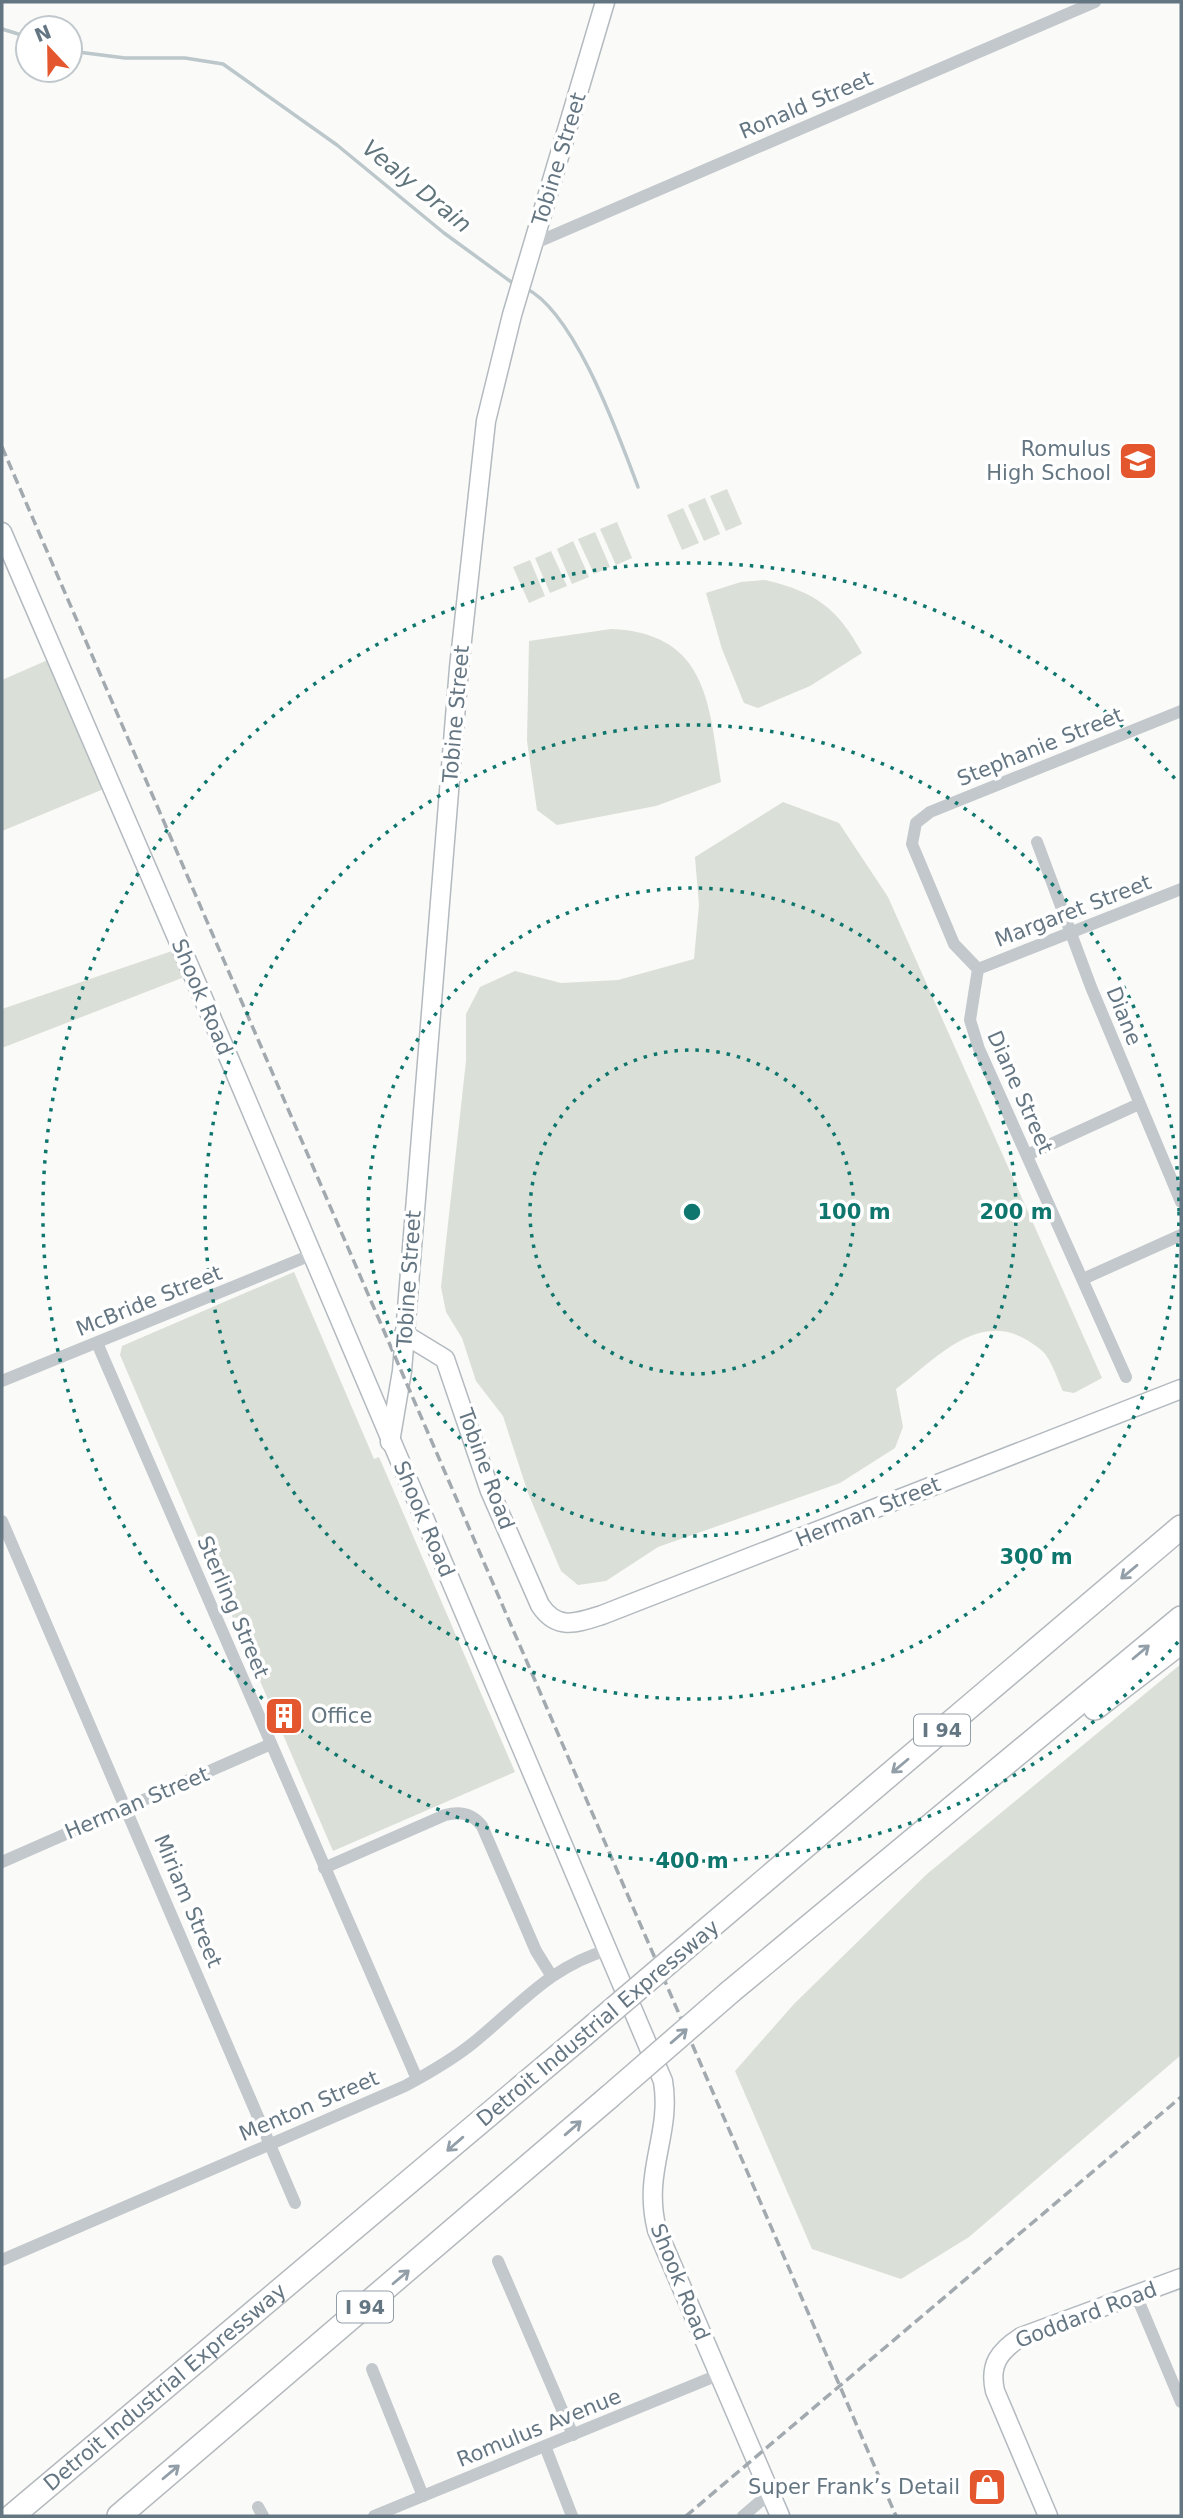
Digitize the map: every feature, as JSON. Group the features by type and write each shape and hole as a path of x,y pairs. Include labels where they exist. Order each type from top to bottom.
{"highway":[{"name":"Detroit Industrial Expressway","path":"12,2516 1181,1527"},
{"name":"I 94","path":"120,2516 730,1992 1181,1618"},
{"path":"730,1992 744,1995 993,1786 1181,1642"},
{"path":"2,2512 207,2352"}],"street":[{"name":"Tobine Street","path":"390,1441 402,1371 459,668 480,470 496,372 606,2"},
{"name":"Ronald Street","path":"533,244 1095,2"},
{"name":"Shook Road","path":"2,532 663,2081 663,2128 652,2172 654,2221 780,2516"},
{"name":"Stephanie Street","path":"978,969 958,950 933,898 912,844 916,823 930,812 960,799 1181,711"},
{"name":"Diane","path":"1037,842 1070,932 1181,1202"},
{"name":"Margaret Street","path":"978,969 1181,890"},
{"name":"Diane Street","path":"978,969 970,1020 972,1032 1126,1377"},
{"path":"1027,1155 1139,1104"},
{"path":"1083,1279 1181,1235"},
{"name":"McBride Street","path":"2,1381 311,1255"},
{"name":"Tobine Road","path":"404,1334 445,1359 490,1491 540,1605 553,1620"},
{"name":"Sterling Street","path":"97,1343 416,2079"},
{"name":"Herman Street","path":"553,1620 573,1625 602,1615 1181,1389"},
{"name":"Miriam Street","path":"2,1521 295,2203"},
{"name":"Herman Street","path":"2,1862 271,1744"},
{"path":"324,1867 445,1815 467,1814 482,1826 536,1951 551,1975"},
{"name":"Menton Street","path":"2,2260 416,2079 474,2043 551,1975 583,1957 608,1950"},
{"path":"498,2261 573,2435"},
{"name":"Goddard Road","path":"1048,2516 995,2391 992,2379 996,2361 1006,2347 1021,2337 1181,2278"},
{"path":"1136,2295 1181,2402"},
{"path":"372,2369 423,2496"},
{"name":"Romulus Avenue","path":"374,2516 718,2375"},
{"path":"545,2446 572,2516"},
{"path":"743,2516 770,2493"}],"shaded area":[{"path":"727,489 742,524 726,531 710,496"},
{"path":"705,498 720,534 704,541 688,505"},
{"path":"683,508 699,543 682,550 667,515"},
{"path":"617,522 632,558 616,565 600,529"},
{"path":"595,532 610,567 594,574 578,539"},
{"path":"573,541 589,577 572,584 557,549"},
{"path":"551,551 567,586 550,593 535,558"},
{"path":"530,560 545,596 529,603 513,567"},
{"path":"765,580 798,590 823,604 843,624 862,653 810,686 758,708 744,703 722,649 706,593 741,582"},
{"path":"611,629 643,634 668,644 686,659 698,678 707,701 721,782 656,806 557,825 537,810 527,741 529,641"},
{"path":"50,659 106,788 2,831 2,680"},
{"path":"783,802 839,823 888,897 1102,1378 1074,1393 1063,1391 1044,1353 1020,1336 1000,1331 982,1332 964,1339 896,1389 903,1427 895,1448 840,1483 658,1547 606,1581 578,1585 561,1571 528,1493 503,1416 476,1381 462,1338 446,1312 441,1287 466,1061 466,1014 480,987 515,971 561,983 618,980 694,959 699,905 695,857"},
{"path":"175,950 187,976 2,1048 2,1009"},
{"path":"294,1272 374,1459 379,1457 515,1772 333,1851 120,1355 122,1346"},
{"path":"1181,1664 1181,2055 969,2237 901,2279 812,2249 735,2071 794,2004 927,1874"}],"waterway":[{"name":"Vealy Drain","path":"2,29 14,33"},
{"name":"Vealy Drain","path":"84,53 125,58 185,58 223,64 337,145 444,233 514,284"},
{"name":"Vealy Drain","path":"525,288 543,301 578,348 607,408 638,487"}],"railway":[{"path":"2,447 896,2516"},
{"path":"686,2516 1181,2097"}],"place":[{"name":"Romulus High School","path":"1138,461"},
{"name":"Office","path":"284,1716"},
{"name":"Super Frank’s Detail","path":"987,2487"}]}
